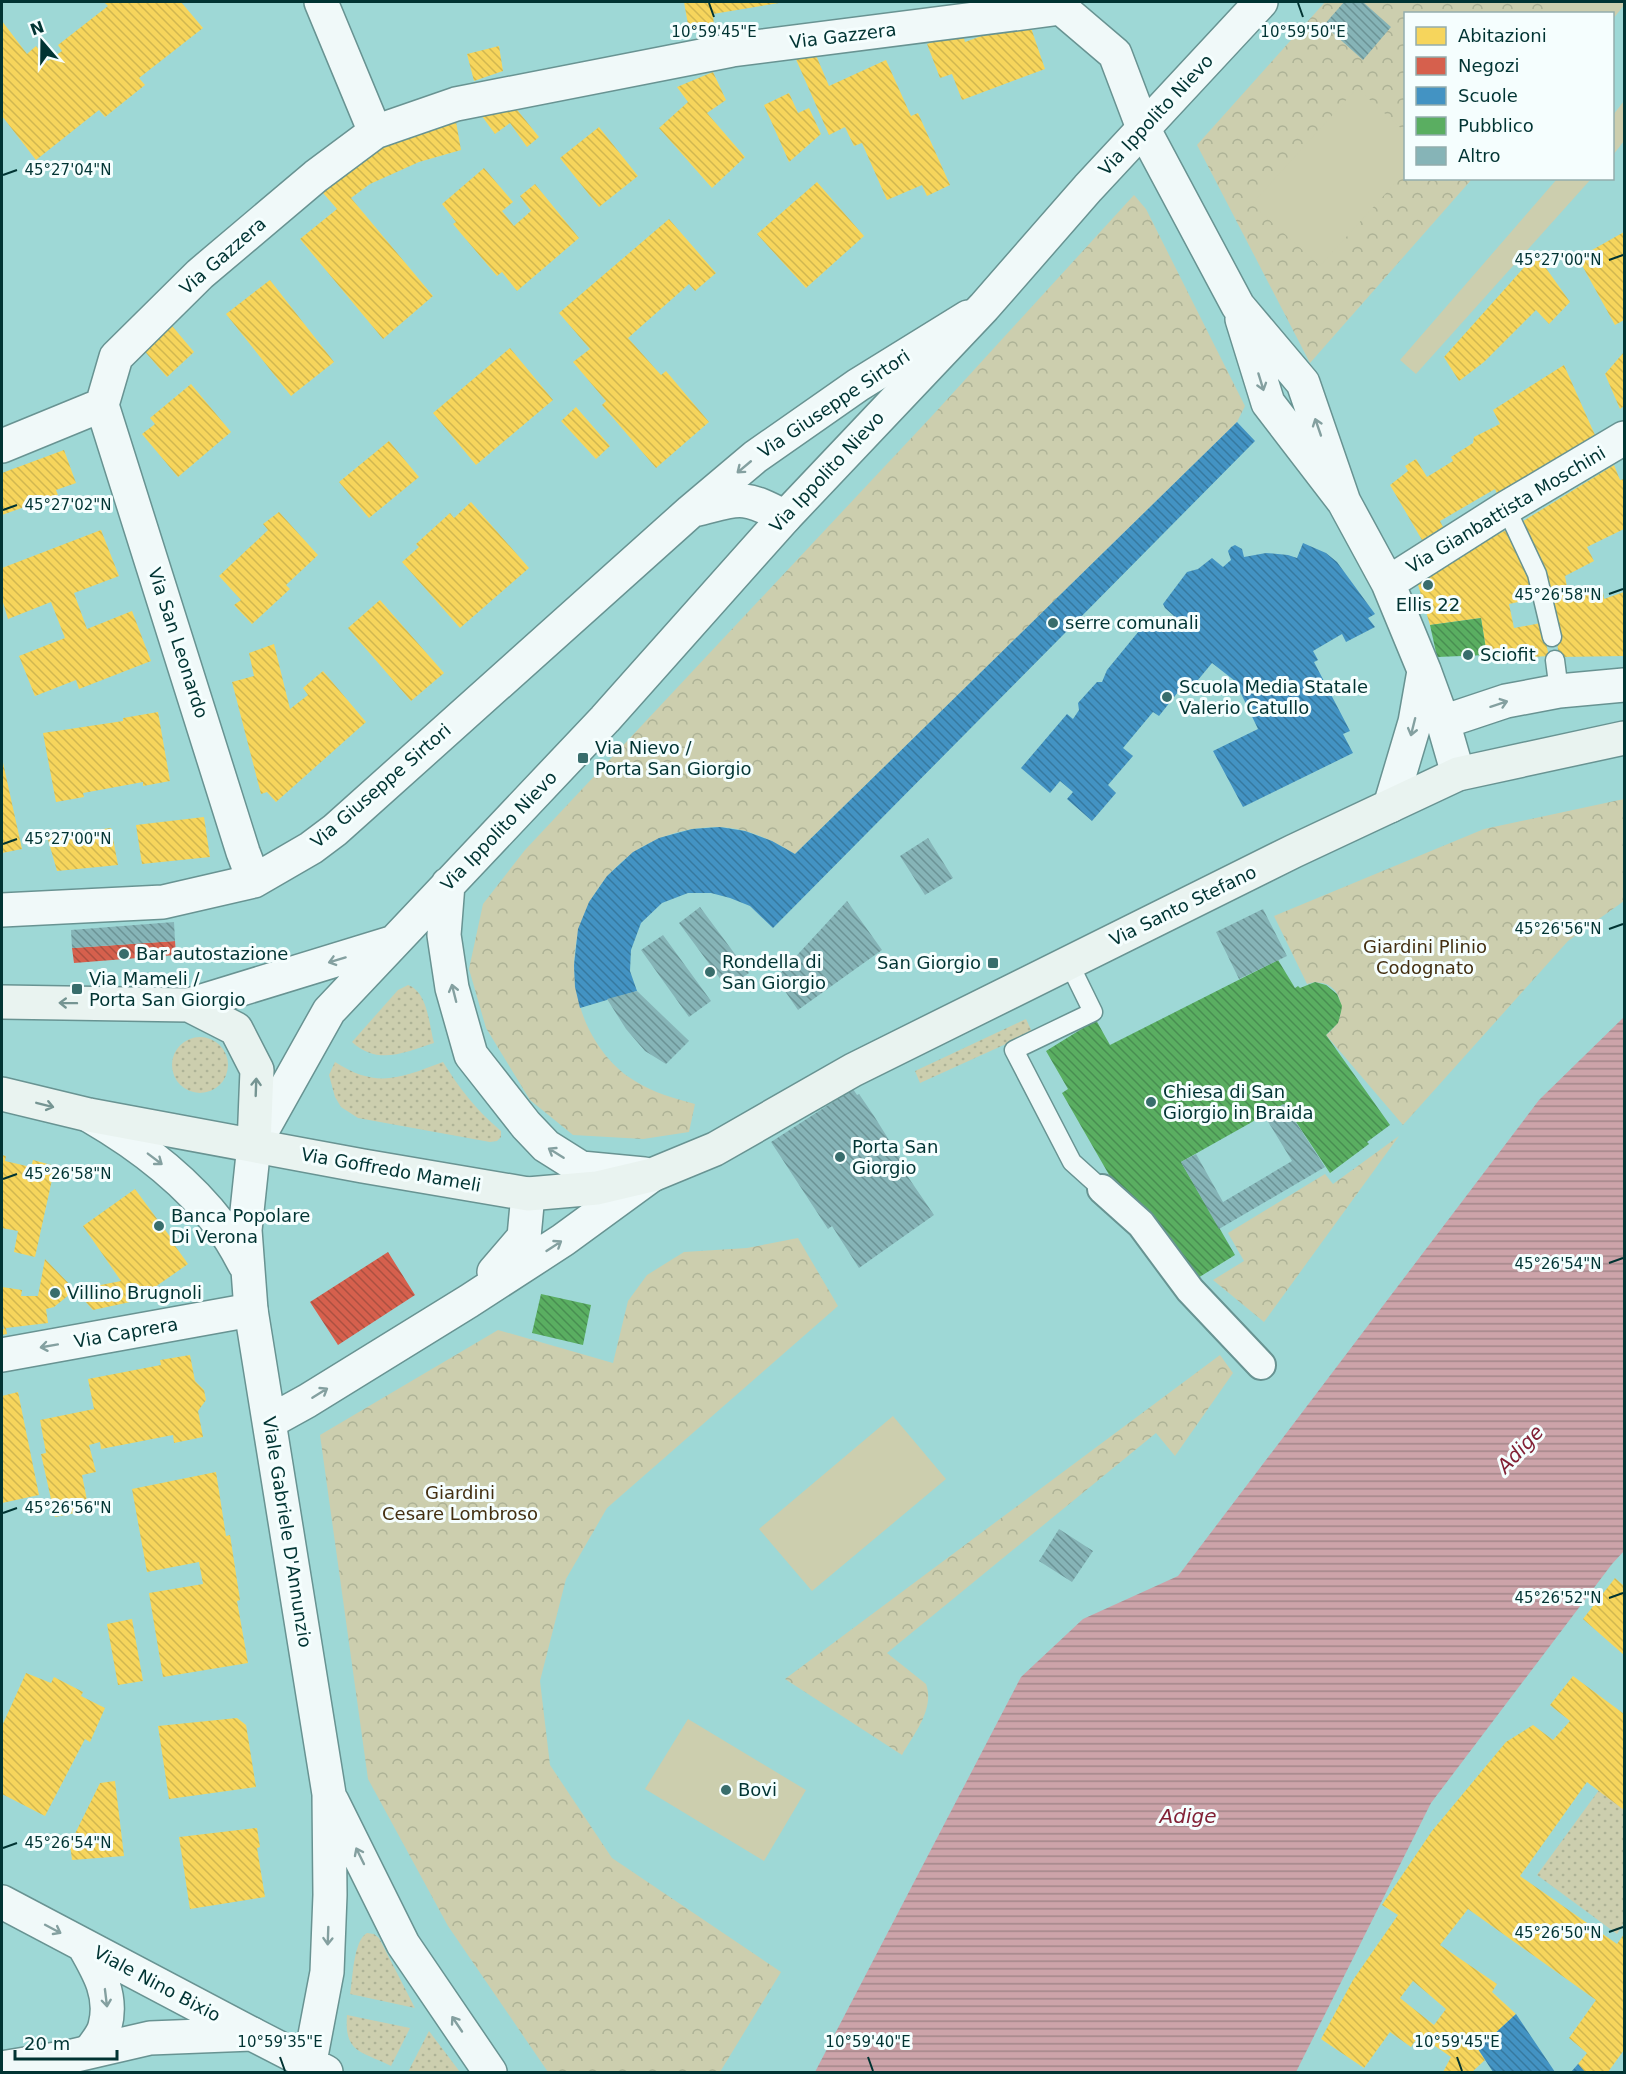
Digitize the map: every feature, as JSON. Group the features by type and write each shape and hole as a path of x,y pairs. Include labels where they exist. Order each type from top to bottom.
{"main road":[{"name":"Via Santo Stefano","path":"759,1124 853,1070 1294,851 1458,774 1624,738"},
{"path":"2,1002 189,1005 236,1029 257,1070 254,1145"},
{"name":"Via Goffredo Mameli","path":"2,1094 89,1115 528,1194 597,1188 652,1175 715,1149 759,1124"}],"street":[{"path":"321,2 375,132"},
{"name":"Via Ippolito Nievo","path":"254,1145 329,1011 605,719 785,517 984,306 1088,188 1261,2"},
{"name":"Via Gazzera","path":"102,405 116,357 200,274 316,176 375,132 456,104 732,50 1060,5 1115,54 1143,128 1238,306 1268,403 1344,502 1388,583 1424,670 1443,722 1458,774"},
{"name":"Via Giuseppe Sirtori","path":"2,910 163,902 254,881 311,848 335,830 691,511 755,457 848,392 984,306"},
{"path":"2,446 102,405"},
{"name":"Via San Leonardo","path":"102,405 254,881"},
{"name":"Via Gianbattista Moschini","path":"1388,583 1506,508 1624,438"},
{"name":"Via Giuseppe Sirtori","path":"691,511 737,499 758,503 785,517"},
{"path":"1389,806 1415,722 1424,670"},
{"path":"1443,722 1506,701 1557,676 1624,685"},
{"path":"448,884 444,935 452,988 471,1055 526,1125 546,1146 581,1168 652,1175"},
{"path":"189,1005 393,943"},
{"name":"Viale Gabriele D'Annunzio","path":"89,1115 125,1137 194,1192 223,1227 248,1269"},
{"name":"Viale Gabriele D'Annunzio","path":"254,1145 245,1230 251,1310 329,1794 330,1894 327,1972 315,2069"},
{"name":"Via Goffredo Mameli","path":"269,1422 469,1301 563,1240 652,1175"},
{"path":"1102,1188 1141,1224 1190,1290 1261,1365"},
{"name":"Via Goffredo Mameli","path":"469,1301 524,1237 528,1194"},
{"name":"Via Caprera","path":"2,1354 251,1310"},
{"name":"Viale Gabriele D'Annunzio","path":"329,1794 404,1944 490,2073"},
{"name":"Viale Nino Bixio","path":"2,1902 315,2069"},
{"name":"Viale Nino Bixio","path":"67,2060 105,2028 109,2001 102,1979 84,1946"},
{"path":"2,2068 67,2060 150,2038 252,2034"}],"lane":[{"path":"1506,508 1537,574 1551,637"},
{"path":"1069,963 1093,1012 1014,1050 1072,1162 1102,1188"}],"green space":[{"path":"1325,2 1624,2 1614,18 1614,12 1404,12 1404,180 1471,180 1310,363 1197,145"},
{"path":"1565,2 1610,2 1600,12 1555,12"},
{"path":"1357,88 1404,131 1404,173 1320,266 1252,204"},
{"path":"1624,101 1624,141 1614,154 1614,114"},
{"path":"1556,180 1590,180 1416,374 1400,360"},
{"path":"1134,195 1146,209 1245,406 1237,422 795,854 759,836 719,827 681,831 648,844 620,863 598,889 583,919 575,952 576,987 586,1023 606,1056 627,1076 657,1092 695,1104 689,1132 643,1139 573,1135 530,1100 486,1028 469,969 483,904 525,850 931,417"},
{"name":"Giardini Plinio Codognato","path":"1624,799 1624,901 1568,941 1403,1125 1326,1035 1339,1018 1341,1008 1339,999 1328,985 1307,984 1274,916 1484,829"},
{"path":"408,985 420,994 424,1002 434,1043 402,1053 382,1055 372,1054 352,1042 398,990"},
{"path":"1026,1019 1032,1032 920,1083 915,1071"},
{"path":"200,1037 211,1039 220,1045 226,1054 228,1065 226,1076 220,1085 211,1091 200,1093 189,1091 180,1085 174,1076 172,1065 174,1054 180,1045 189,1039"},
{"path":"335,1062 364,1076 389,1078 414,1073 443,1062 469,1099 501,1131 501,1137 497,1141 490,1142 358,1118 341,1107 335,1097 329,1075"},
{"path":"1399,1136 1264,1322 1213,1280 1244,1261 1228,1233 1325,1174 1333,1184"},
{"name":"Giardini Cesare Lombroso","path":"798,1238 838,1306 607,1508 566,1579 540,1681 550,1765 612,1858 781,1972 720,2072 548,2072 448,1926 368,1779 320,1435 498,1330 613,1363 628,1301 647,1275 684,1252 747,1248"},
{"path":"1220,1355 1233,1373 1175,1456 1156,1433 887,1653 926,1684 928,1693 926,1712 902,1755 785,1679"},
{"path":"893,1416 946,1479 812,1591 759,1529"},
{"name":"Bovi","path":"688,1719 806,1790 764,1861 645,1789"},
{"path":"1599,1790 1624,1809 1624,1923 1617,1934 1537,1875"},
{"path":"367,1933 379,1938 415,2008 350,1994 356,1952 362,1937"},
{"path":"347,2015 410,2028 391,2066 363,2053 352,2044 348,2037"},
{"path":"429,2031 460,2072 408,2072"}],"water":[{"name":"Adige","path":"1624,1017 1624,1551 1431,1803 1296,2072 815,2072 1021,1677 1083,1619 1178,1576 1539,1100"}],"building: Abitazioni":[{"path":"104,2 181,2 203,28 139,78 145,85 105,117 99,110 36,160 2,116 2,21 27,54 36,46 48,61 62,51 58,45 108,6"},
{"path":"684,2 779,3 713,14 714,26 689,30"},
{"path":"1028,19 1045,69 962,100 952,74 940,78 927,44 962,32 965,42"},
{"path":"499,46 503,71 474,81 467,54"},
{"path":"815,53 829,86 886,60 911,116 918,113 950,185 927,196 922,185 887,200 862,143 854,146 845,127 829,135 795,57"},
{"path":"713,72 726,100 707,113 745,157 712,188 659,128 688,102 677,87"},
{"path":"789,93 798,113 809,108 821,134 789,162 764,105"},
{"path":"514,106 539,137 527,147 510,123 495,134 479,112"},
{"path":"455,116 461,150 419,162 370,184 351,198 433,296 383,339 300,239 337,209 317,186 354,156"},
{"path":"599,127 638,176 599,207 560,158"},
{"path":"484,168 513,202 502,211 514,226 531,211 520,196 535,184 579,238 517,291 502,272 497,276 453,224 456,222 442,204"},
{"path":"817,182 864,236 806,288 757,234"},
{"path":"669,219 716,273 695,291 689,284 628,338 661,375 666,371 709,422 656,468 602,405 606,401 573,362 590,349 559,313"},
{"path":"1624,232 1624,320 1615,325 1578,258"},
{"path":"1536,254 1570,302 1549,324 1536,310 1484,362 1459,381 1444,357"},
{"path":"270,280 334,362 291,396 226,314"},
{"path":"168,321 194,352 167,377 141,347"},
{"path":"510,348 553,400 476,465 433,413"},
{"path":"1624,352 1624,406 1620,409 1605,374"},
{"path":"1564,365 1595,435 1526,479 1497,494 1495,489 1440,521 1443,527 1422,540 1390,485 1408,471 1405,466 1416,459 1427,477 1453,461 1451,457 1473,443 1474,437 1500,424 1493,410"},
{"path":"191,384 231,432 178,477 142,434 155,424 150,418"},
{"path":"576,407 610,446 596,459 561,421"},
{"path":"389,441 419,477 369,518 339,482"},
{"path":"64,450 76,483 56,490 58,495 2,515 2,473"},
{"path":"1614,465 1620,480 1624,479 1624,529 1587,547 1594,561 1565,576 1569,598 1603,592 1604,599 1624,592 1624,656 1559,657 1554,619 1520,523"},
{"path":"471,502 529,568 460,628 402,562 419,547 416,544 450,513 454,518"},
{"path":"279,512 318,555 286,585 290,589 252,624 234,605 241,600 219,576 268,530 263,524"},
{"path":"1508,529 1528,568 1537,598 1509,604 1514,628 1541,623 1549,656 1513,658 1487,655 1481,618 1430,625 1416,578"},
{"path":"101,530 119,576 74,593 87,629 132,611 151,661 79,689 76,680 35,696 19,656 65,638 51,602 8,619 2,599 2,568"},
{"path":"380,600 444,673 411,701 348,628"},
{"path":"274,644 290,709 308,695 303,688 323,671 366,722 276,802 267,792 261,794 232,682 254,676 249,653"},
{"path":"158,712 170,781 143,786 143,782 83,793 84,797 56,802 43,733 123,721 123,718"},
{"path":"2,758 22,849 2,853"},
{"path":"204,817 210,857 142,864 136,825"},
{"path":"111,828 118,865 57,871 47,836"},
{"path":"2,1155 6,1156 5,1161 31,1167 33,1160 55,1166 35,1257 14,1252 18,1231 2,1228"},
{"path":"135,1189 188,1264 135,1301 93,1310 75,1290 121,1281 83,1226"},
{"name":"Villino Brugnoli","path":"45,1259 75,1290 54,1307 46,1309 48,1323 6,1328 7,1334 2,1335 2,1329 4,1329 2,1287 22,1290 21,1296 38,1296"},
{"path":"190,1355 195,1381 204,1390 206,1400 198,1411 203,1437 174,1443 173,1435 101,1449 100,1442 89,1445 96,1472 82,1475 89,1510 55,1517 41,1454 46,1453 40,1420 94,1409 88,1379 161,1365 160,1360"},
{"path":"18,1392 39,1495 2,1503 2,1396"},
{"path":"216,1472 226,1536 230,1535 240,1600 237,1601 248,1663 163,1677 149,1593 203,1584 199,1562 147,1572 132,1489"},
{"path":"1615,1578 1624,1586 1624,1655 1583,1619"},
{"path":"132,1619 143,1681 118,1685 107,1624"},
{"path":"26,1673 51,1683 54,1677 83,1692 81,1696 105,1708 90,1742 85,1739 45,1816 2,1794 2,1726"},
{"path":"1573,1676 1624,1714 1624,1810 1587,1782 1520,1876 1617,1944 1624,1934 1624,2050 1608,2072 1585,2072 1578,2064 1587,2053 1569,2038 1596,2000 1468,1909 1440,1945 1497,1984 1492,1992 1516,2014 1478,2049 1485,2060 1472,2072 1443,2072 1451,2057 1419,2035 1411,2047 1390,2032 1364,2068 1321,2039 1353,1980 1398,1915 1382,1905 1432,1831 1506,1742 1533,1725 1553,1740 1570,1721 1550,1705","holes":["1413,1981 1446,2009 1434,2025 1400,1998"]},
{"path":"237,1718 246,1725 256,1787 169,1799 158,1726"},
{"path":"115,1781 124,1856 72,1860 70,1844 100,1783"},
{"path":"257,1828 260,1847 257,1848 265,1897 190,1909 179,1837"}],"building: Negozi":[{"path":"175,941 176,955 74,963 72,948"},
{"path":"388,1252 415,1295 338,1345 310,1302"}],"building: Scuole":[{"name":"serre comunali","path":"1237,422 1255,441 773,928 750,906 711,893 688,893 662,903 641,923 631,950 630,971 637,991 580,1008 575,987 574,965 578,929 589,902 607,876 633,852 659,838 692,829 720,827 745,831 772,841 795,854"},
{"path":"1303,543 1326,553 1337,562 1375,614 1368,618 1375,627 1346,642 1342,634 1313,651 1318,660 1314,662 1350,731 1343,734 1353,753 1243,807 1213,751 1258,729 1235,681 1212,663 1188,692 1182,687 1159,716 1153,712 1123,748 1133,756 1108,785 1116,793 1092,821 1067,799 1073,792 1060,781 1050,793 1021,768 1067,714 1073,719 1079,710 1078,703 1097,682 1102,682 1107,670 1148,620 1161,623 1174,616 1163,604 1187,572 1198,569 1212,558 1223,567 1231,560 1228,551 1235,545 1242,549 1244,557 1266,553 1297,558"},
{"path":"1516,2014 1555,2072 1493,2072 1478,2049"},
{"path":"1578,2064 1585,2072 1571,2072"}],"building: Pubblico":[{"path":"1481,618 1487,655 1437,657 1430,625"},
{"path":"1278,960 1295,988 1315,982 1326,985 1337,994 1342,1006 1341,1012 1338,1023 1326,1035 1390,1125 1330,1173 1284,1104 1181,1162 1235,1255 1193,1281 1127,1206 1062,1093 1068,1089 1046,1051 1096,1020 1110,1045"},
{"path":"541,1294 591,1305 583,1345 532,1333"}],"building: Altro":[{"path":"1344,2 1363,2 1391,27 1363,60 1324,25"},
{"path":"928,838 953,878 925,895 900,856"},
{"path":"847,901 882,950 798,1010 776,978"},
{"path":"700,907 749,973 727,988 679,923"},
{"path":"1263,909 1287,956 1239,979 1216,932"},
{"path":"174,922 175,941 72,948 71,930"},
{"path":"663,935 711,1001 689,1017 641,950"},
{"path":"637,991 689,1041 666,1064 645,1051 626,1029 607,999"},
{"name":"Porta San Giorgio","path":"853,1089 874,1116 909,1172 906,1174 934,1215 859,1268 832,1226 828,1229 771,1142"},
{"path":"1284,1104 1325,1167 1219,1229 1181,1162 1196,1154 1223,1202 1292,1161 1264,1115"},
{"path":"1059,1529 1093,1551 1072,1582 1039,1561"}],"place":[{"name":"Ellis 22","path":"1428,585"},
{"name":"serre comunali","path":"1053,623"},
{"name":"Sciofit","path":"1468,655"},
{"name":"Scuola Media Statale Valerio Catullo","path":"1167,697"},
{"name":"Via Nievo / Porta San Giorgio","path":"583,758"},
{"name":"Bar autostazione","path":"124,954"},
{"name":"San Giorgio","path":"993,963"},
{"name":"Rondella di San Giorgio","path":"710,972"},
{"name":"Via Mameli / Porta San Giorgio","path":"77,989"},
{"name":"Chiesa di San Giorgio in Braida","path":"1151,1102"},
{"name":"Porta San Giorgio","path":"840,1157"},
{"name":"Banca Popolare Di Verona","path":"159,1226"},
{"name":"Villino Brugnoli","path":"55,1293"},
{"name":"Bovi","path":"726,1790"}]}
